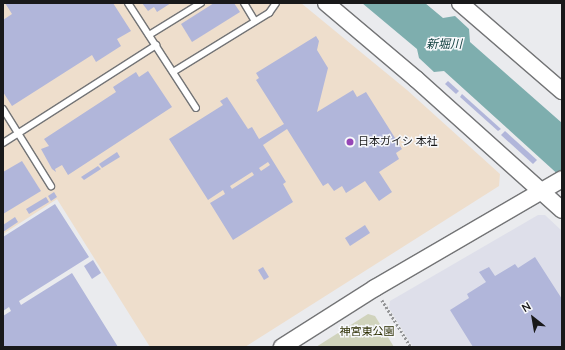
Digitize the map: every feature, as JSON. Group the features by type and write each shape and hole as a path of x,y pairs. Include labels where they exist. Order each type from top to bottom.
{"street":[{"path":"326,3 416,79 552,185 562,210"},
{"path":"460,3 562,91"},
{"path":"282,347 375,288 552,185"}],"lane":[{"path":"128,3 196,108"},
{"path":"149,35 201,3"},
{"path":"244,3 256,21"},
{"path":"173,72 269,13 276,3"},
{"path":"3,143 156,45"},
{"path":"3,109 51,186"}],"path":[{"path":"375,288 411,347"}],"shaded area":[{"path":"3,3 301,3 407,90 500,174 499,186 245,347 150,347 57,199 3,234"},
{"path":"538,215 545,215 562,231 562,347 413,347 389,308 390,301"}],"green space":[{"name":"神宮東公園","path":"368,314 375,316 394,347 316,347"}],"water":[{"name":"新堀川","path":"362,3 425,3 443,18 455,16 469,29 470,42 562,123 562,178 444,71 434,72 419,58 417,49"}],"building":[{"path":"5,3 113,3 131,31 117,39 121,46 96,62 92,55 12,106 3,92 3,20 12,14"},
{"path":"142,3 171,3 157,12 154,7 148,11"},
{"path":"214,3 234,3 240,12 192,42 181,24"},
{"path":"316,36 319,41 317,50 328,68 317,112 353,90 357,97 366,92 402,149 396,153 399,159 379,172 392,192 379,201 365,181 346,193 342,186 334,191 328,183 323,186 287,129 263,145 286,182 283,184 293,202 233,240 210,203 225,194 223,190 208,200 169,139 223,105 220,101 227,97 248,129 252,127 259,139 284,124 256,80 259,78 256,73","holes":["268,162 270,165 261,171 259,168","252,172 254,175 232,189 230,186"]},
{"path":"148,71 172,107 68,175 62,165 55,169 56,172 52,169 41,149 49,146 44,139 116,92 113,87 136,72 139,77"},
{"path":"448,81 459,91 456,94 445,84"},
{"path":"462,94 501,129 498,131 460,97"},
{"path":"505,131 537,160 533,164 501,135"},
{"path":"117,152 120,157 102,168 99,164"},
{"path":"22,161 41,191 3,214 3,172"},
{"path":"98,166 101,169 84,180 81,177"},
{"path":"54,192 57,197 51,201 48,196"},
{"path":"46,197 49,202 29,214 26,209"},
{"path":"55,204 89,257 19,301 21,305 72,273 118,347 3,347 3,316 11,311 9,307 3,311 3,237"},
{"path":"15,217 18,222 3,232 3,225"},
{"path":"365,225 370,233 350,246 345,238"},
{"path":"535,257 562,299 562,347 473,347 450,310 469,298 467,294 486,282 479,272 489,267 495,276 515,264 518,268"},
{"path":"93,260 101,273 92,279 84,266"},
{"path":"263,267 269,277 264,280 258,270"}],"place":[{"name":"日本ガイシ 本社","path":"350,142"}]}
